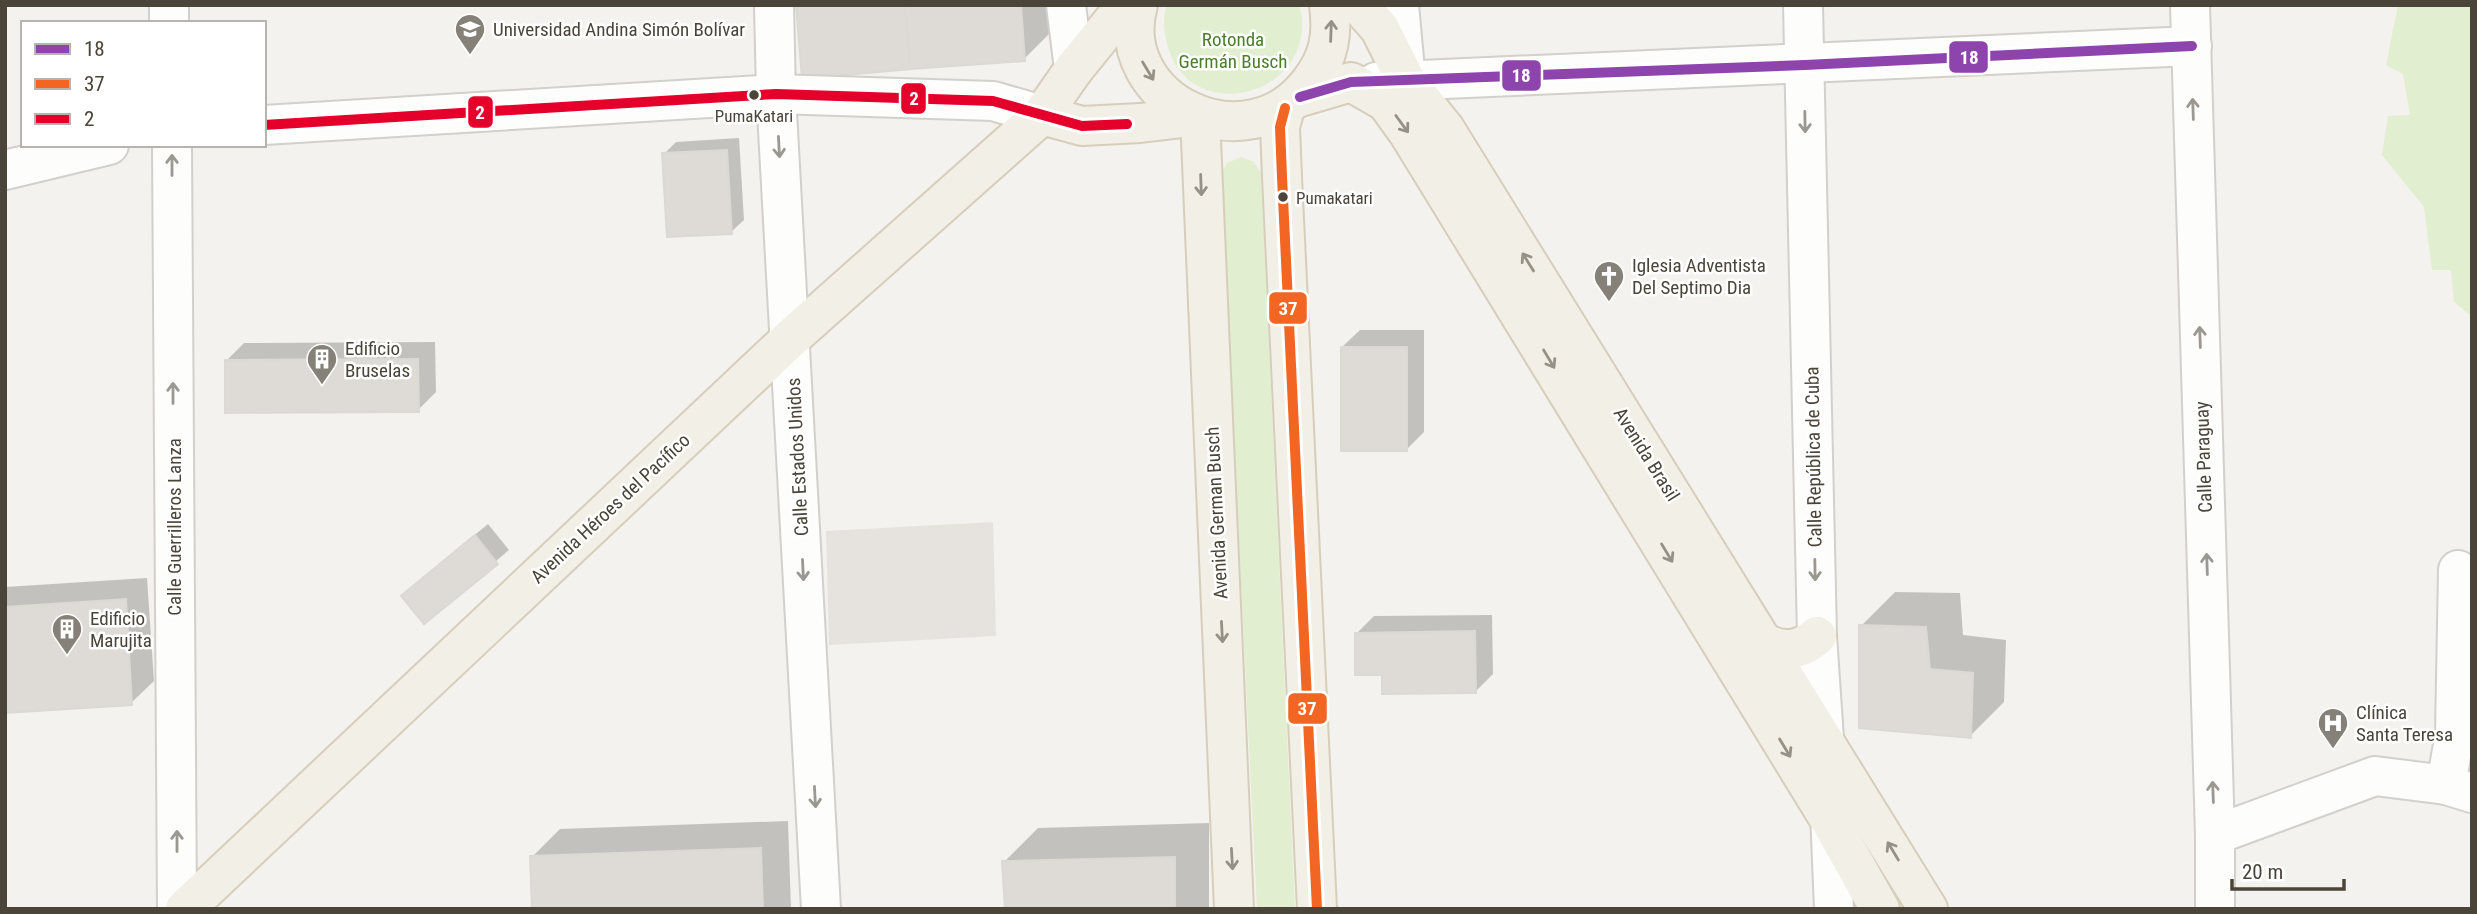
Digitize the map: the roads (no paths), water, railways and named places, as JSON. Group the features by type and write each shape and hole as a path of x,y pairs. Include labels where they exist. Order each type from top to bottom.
{"main road":[{"name":"Avenida Héroes del Pacífico","path":"185,909 791,338 1042,115 1074,69 1126,5"},
{"path":"1138,5 1137,42 1141,59 1149,74 1162,91 1179,106 1200,116 1243,122 1265,117 1293,102 1351,82"},
{"path":"1317,909 1280,127 1293,102 1322,67 1330,47 1332,25 1329,5"},
{"name":"Avenida Brasil","path":"1359,5 1380,29 1406,80 1446,129 1543,317 1725,614 1831,822 1880,909"},
{"name":"Avenida Brasil","path":"1351,82 1386,102 1543,317"},
{"path":"1042,115 1082,126 1200,116"},
{"name":"Avenida German Busch","path":"1200,116 1234,909"},
{"name":"Avenida Brasil","path":"1725,614 1767,645 1928,909"},
{"path":"1767,645 1779,650 1793,650 1807,645 1817,636"}],"street":[{"name":"Calle Estados Unidos","path":"774,5 776,94 821,909"},
{"path":"1066,5 1074,69"},
{"path":"1399,5 1406,80"},
{"name":"Calle República de Cuba","path":"1803,5 1817,636 1831,822 1834,909"},
{"name":"Calle Paraguay","path":"2190,5 2215,909"},
{"path":"1351,82 1805,65 2192,46"},
{"path":"266,125 776,94 993,101 1042,115"},
{"path":"5,170 101,147"},
{"name":"Calle Guerrilleros Lanza","path":"172,147 177,909"},
{"path":"2215,835 2375,776 2459,789 2455,733 2458,570"}],"place":[{"name":"Universidad Andina Simón Bolívar","path":"470,56"},
{"name":"PumaKatari","path":"754,95"},
{"name":"Pumakatari","path":"1283,197"},
{"name":"Iglesia Adventista Del Septimo Dia","path":"1609,303"},
{"name":"Edificio Bruselas","path":"322,386"},
{"name":"Edificio Marujita","path":"67,656"},
{"name":"Clínica Santa Teresa","path":"2333,750"}],"park label":[{"name":"Rotonda Germán Busch","path":"1233,50"}]}
